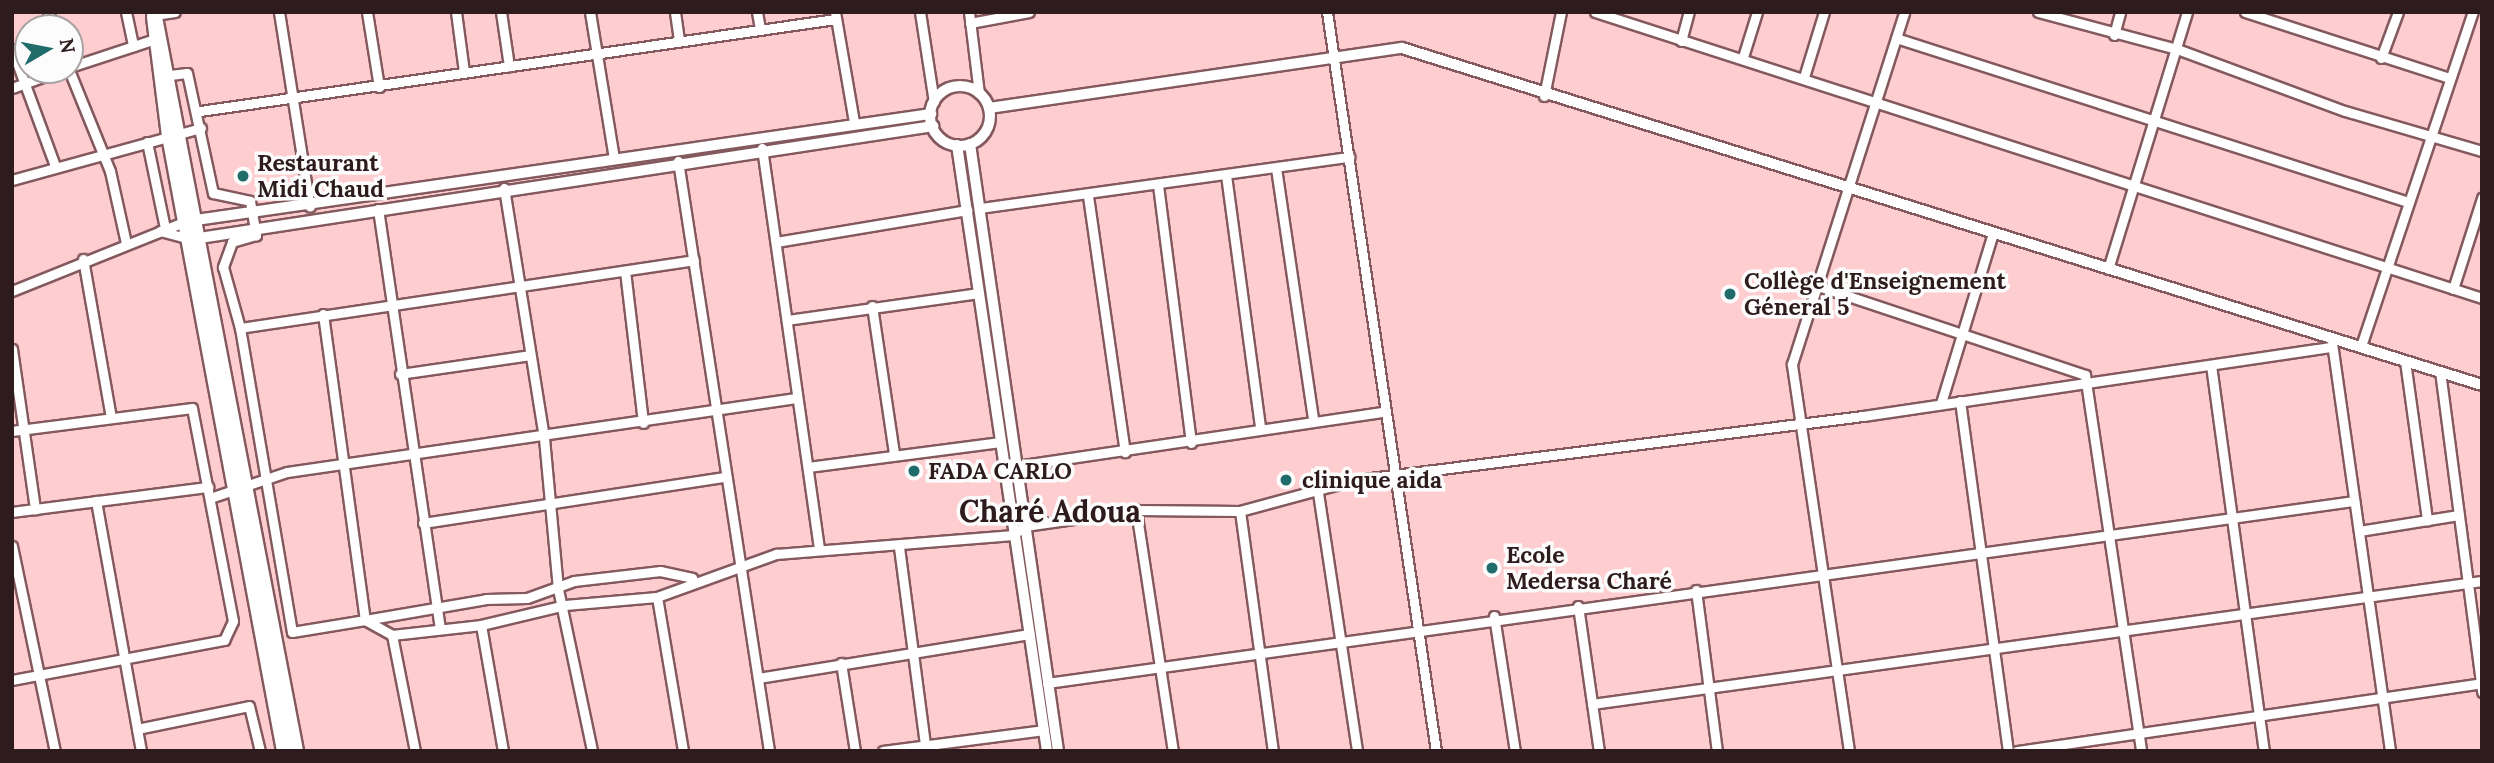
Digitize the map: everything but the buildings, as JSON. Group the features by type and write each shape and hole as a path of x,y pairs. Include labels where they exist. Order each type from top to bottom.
{"highway":[{"path":"154,14 152,40 175,134 296,751"},
{"path":"154,14 170,75 175,134"},
{"path":"243,491 284,751"}],"street":[{"path":"126,12 133,46"},
{"path":"154,14 175,12"},
{"path":"279,12 290,100 310,207"},
{"path":"367,12 379,87"},
{"path":"456,12 464,72"},
{"path":"501,12 509,66"},
{"path":"590,12 614,159"},
{"path":"675,12 679,40"},
{"path":"757,12 760,29"},
{"path":"920,12 933,126"},
{"path":"12,291 83,259 191,220 253,221 378,209 762,148 933,126 957,145 970,144 985,133 989,108 979,93 969,12"},
{"path":"970,23 1029,12"},
{"path":"1327,12 1382,412 1395,475 1436,751"},
{"path":"1544,97 1561,12"},
{"path":"1595,12 1681,41 1743,57 2133,188 2482,298"},
{"path":"1681,41 1689,12"},
{"path":"1743,57 1757,12"},
{"path":"1804,77 1824,12"},
{"path":"1849,751 1803,424 1792,364 1812,284 1904,12"},
{"path":"2038,12 2114,35 2176,49 2427,135 2482,151"},
{"path":"2114,35 2120,12"},
{"path":"2108,269 2187,12"},
{"path":"2245,12 2449,78"},
{"path":"2381,58 2398,12"},
{"path":"2361,346 2427,135 2473,12"},
{"path":"200,111 379,87 760,29 835,15 854,122"},
{"path":"1896,38 2154,124 2405,201"},
{"path":"84,64 152,40"},
{"path":"989,108 1402,48 1544,97 1993,233 2332,342 2361,346 2482,385"},
{"path":"170,75 187,73 200,111 213,193 250,201 256,235 232,242 223,253 240,328 292,632 660,571 694,579"},
{"path":"12,88 28,84 55,166"},
{"path":"76,84 104,153 126,243"},
{"path":"162,229 195,238 310,207 932,108 951,87 979,93"},
{"path":"12,180 201,128"},
{"path":"147,142 162,229"},
{"path":"970,144 1058,751"},
{"path":"957,145 1047,751"},
{"path":"762,148 819,551"},
{"path":"980,208 1088,196 1349,158"},
{"path":"678,161 738,570 769,751"},
{"path":"1276,168 1313,420"},
{"path":"1226,175 1259,428"},
{"path":"1158,185 1191,443"},
{"path":"504,188 544,438 558,589 565,605 592,751"},
{"path":"1088,196 1125,452"},
{"path":"2453,289 2482,198"},
{"path":"378,209 412,456 440,627"},
{"path":"776,242 967,210"},
{"path":"1941,403 1993,233"},
{"path":"83,259 111,417"},
{"path":"240,328 518,283 694,260"},
{"path":"625,271 643,423"},
{"path":"1812,284 2083,373 2089,382 2141,751"},
{"path":"787,320 978,293"},
{"path":"872,306 894,454"},
{"path":"323,314 365,620"},
{"path":"365,620 392,635 440,627 481,625 565,605 657,597 694,579 738,570 776,554 899,547 1013,535 1025,526 1136,510 1240,511 1317,486 1803,424 2211,365 2332,342"},
{"path":"2332,342 2390,751"},
{"path":"12,349 35,509"},
{"path":"400,374 530,355"},
{"path":"2405,361 2427,520"},
{"path":"2211,365 2264,751"},
{"path":"2017,751 2481,686 2440,371"},
{"path":"210,498 243,491 267,479 796,398"},
{"path":"1960,401 2008,751"},
{"path":"12,431 192,408 232,607 231,634 124,659 12,680"},
{"path":"1016,466 1191,443 1259,428 1382,412"},
{"path":"808,467 1000,442"},
{"path":"423,523 725,477"},
{"path":"1317,486 1357,751"},
{"path":"12,512 208,487"},
{"path":"96,501 141,751"},
{"path":"1046,682 1259,653 1494,616 1825,575 2354,501"},
{"path":"1136,510 1173,751"},
{"path":"1240,511 1273,751"},
{"path":"2359,531 2459,515"},
{"path":"12,545 15,570 55,751"},
{"path":"899,547 926,748"},
{"path":"1592,704 1711,692 1993,647 2124,634 2482,581"},
{"path":"1696,590 1717,751"},
{"path":"657,597 683,751"},
{"path":"1578,606 1599,751"},
{"path":"1494,616 1515,751"},
{"path":"481,625 503,751"},
{"path":"758,678 1029,634"},
{"path":"392,635 415,751"},
{"path":"841,663 855,751"},
{"path":"137,729 249,706 260,751"},
{"path":"883,751 926,748 1044,730"}],"place":[{"name":"Restaurant Midi Chaud","path":"243,176"},
{"name":"Collège d'Enseignement Géneral 5","path":"1730,294"},
{"name":"FADA CARLO","path":"914,471"},
{"name":"clinique aida","path":"1286,480"},
{"name":"Ecole Medersa Charé","path":"1492,568"}],"district":[{"name":"Charé Adoua","path":"1050,511"}]}
